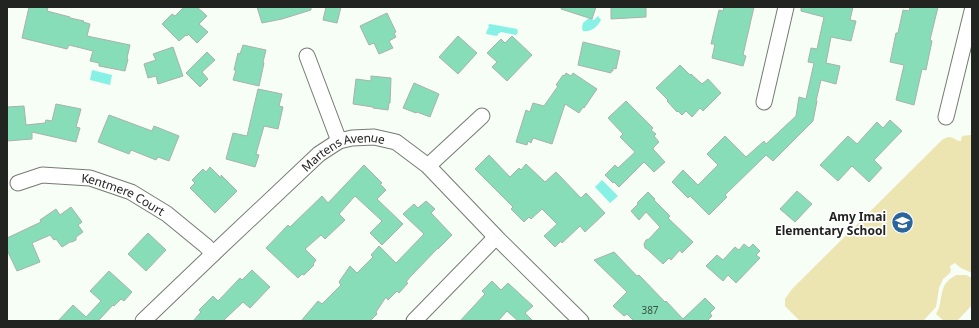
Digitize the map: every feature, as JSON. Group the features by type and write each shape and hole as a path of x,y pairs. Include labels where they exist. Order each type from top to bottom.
{"street":[{"path":"764,102 786,7"},
{"path":"946,117 972,11"},
{"path":"307,56 339,141"},
{"path":"428,166 482,116"},
{"name":"Martens Avenue","path":"143,321 319,154 339,141 352,138 374,137 396,142 428,166 496,237 581,321"},
{"name":"Kentmere Court","path":"18,183 42,175 90,178 131,192 167,214 206,246 213,254"},
{"path":"414,321 496,237"}],"shaded area":[{"name":"Amy Imai Elementary School","path":"972,135 972,273 961,268 955,263 950,266 950,273 943,279 939,288 936,307 923,321 800,321 785,306 785,299 792,289 942,140 950,137 961,141 962,136"},
{"path":"956,275 966,275 972,278 972,305 957,321 944,321 936,314 940,306 945,284"}],"water":[{"path":"598,16 601,20 596,27 589,31 583,31 583,23 589,18 594,20"},
{"path":"490,24 517,29 518,32 516,35 501,32 497,36 486,34 489,27 488,25"},
{"path":"92,70 112,75 110,85 90,80"},
{"path":"602,180 618,196 610,203 595,187"}],"building":[{"path":"29,7 48,7 47,11 90,24 87,36 130,45 125,71 99,66 99,63 90,61 93,51 69,45 67,49 22,38"},
{"path":"184,7 197,7 207,16 199,24 208,32 197,43 188,34 179,41 162,24 172,14 175,16"},
{"path":"257,7 311,7 311,10 282,19 262,23"},
{"path":"326,7 341,7 337,23 323,20"},
{"path":"562,7 596,7 592,19 561,9"},
{"path":"611,7 646,7 646,17 611,19"},
{"path":"724,7 754,7 743,55 746,56 743,66 712,58 715,44 711,44 719,10 723,11"},
{"path":"801,7 853,7 850,20 856,21 851,41 831,37 826,63 840,66 836,84 821,80 813,121 773,161 766,155 725,195 727,197 709,215 690,196 688,198 672,182 683,170 698,185 718,165 707,154 725,136 746,157 764,141 766,144 796,116 799,97 806,99 814,63 808,62 811,48 817,49 824,17 801,11"},
{"path":"910,7 938,7 930,40 932,41 926,70 922,69 914,105 896,100 904,65 890,62 896,33 898,33 903,10 909,11"},
{"path":"387,13 396,32 394,33 396,37 389,41 393,48 379,54 374,43 369,45 360,26"},
{"path":"458,36 477,53 458,74 439,57"},
{"path":"512,36 532,55 507,81 492,67 497,62 487,53 501,39 505,43"},
{"path":"583,42 620,51 616,69 613,68 611,73 578,65"},
{"path":"243,45 266,50 259,86 233,80 238,53 240,54"},
{"path":"173,47 183,76 158,84 156,76 148,78 144,64 156,60 153,54"},
{"path":"207,52 215,60 202,72 208,79 200,87 186,73"},
{"path":"680,65 702,84 708,79 721,93 703,111 700,108 692,117 686,111 682,115 678,111 677,112 656,88"},
{"path":"566,73 571,76 573,73 597,89 584,108 583,107 579,113 565,104 552,144 533,138 531,143 528,141 527,145 516,142 526,110 530,112 533,103 544,106 558,86 556,85"},
{"path":"371,76 391,78 390,103 388,110 353,104 356,79 371,81"},
{"path":"414,83 439,94 430,117 403,108"},
{"path":"258,89 282,94 279,106 283,107 278,129 264,126 256,154 259,155 255,167 226,159 233,133 247,136"},
{"path":"626,101 653,128 651,130 656,134 654,136 659,142 653,149 665,162 654,172 644,162 619,187 605,175 615,165 618,168 635,152 620,137 623,134 608,118"},
{"path":"56,104 81,109 76,127 80,128 76,142 32,132 32,139 7,141 7,107 24,106 26,125 45,123 46,120 52,121"},
{"path":"109,115 152,131 154,126 179,136 169,161 158,157 156,160 131,150 129,154 98,142"},
{"path":"890,120 902,131 874,160 882,168 869,182 852,166 838,181 820,165 848,136 857,144 877,122 883,128"},
{"path":"489,155 510,177 519,168 521,170 526,164 545,182 556,172 581,198 586,193 605,213 585,232 580,226 562,243 561,241 555,247 544,236 557,224 542,209 531,219 529,217 524,222 511,209 513,207 475,169"},
{"path":"364,165 382,183 380,184 386,190 377,199 403,224 382,245 370,233 382,221 355,196 339,214 345,220 325,239 321,235 305,249 316,260 313,264 314,265 304,275 302,274 298,278 266,248 288,225 290,227 322,196 328,203"},
{"path":"210,167 221,178 221,175 237,191 215,213 190,188 195,183 192,180 203,169 206,172"},
{"path":"797,191 812,204 795,222 780,209"},
{"path":"648,192 670,216 668,218 693,242 682,253 680,250 671,260 669,258 663,264 645,248 644,244 646,240 649,239 660,227 646,212 639,220 631,211"},
{"path":"426,201 435,209 431,213 452,235 411,276 406,282 408,283 399,293 397,291 388,300 386,297 376,312 377,314 370,321 301,321 318,301 322,304 341,285 339,282 350,266 357,273 373,257 371,255 379,246 396,263 424,234 403,214 414,204 418,208"},
{"path":"71,207 82,222 78,225 83,232 76,237 76,240 62,247 56,239 54,240 50,235 32,243 40,262 17,271 7,250 7,238 41,222 40,220 56,209 60,215"},
{"path":"148,233 166,250 146,271 128,254"},
{"path":"744,244 749,248 753,244 760,251 756,255 760,258 736,283 728,275 723,281 706,266 717,255 723,260 735,247 739,250"},
{"path":"614,252 683,319 705,298 715,308 710,313 712,316 707,321 634,321 627,314 624,316 613,306 627,292 594,260"},
{"path":"252,270 270,287 250,308 243,302 223,321 193,321 201,312 199,310 213,296 218,301 240,278 242,280"},
{"path":"109,271 132,292 124,301 121,299 114,306 113,305 98,321 58,321 73,305 86,317 101,301 90,291"},
{"path":"492,281 501,290 508,283 533,306 525,313 533,321 518,321 507,311 498,321 460,321 485,294 482,291"}],"place":[{"name":"Amy Imai Elementary School","path":"902,223"}]}
